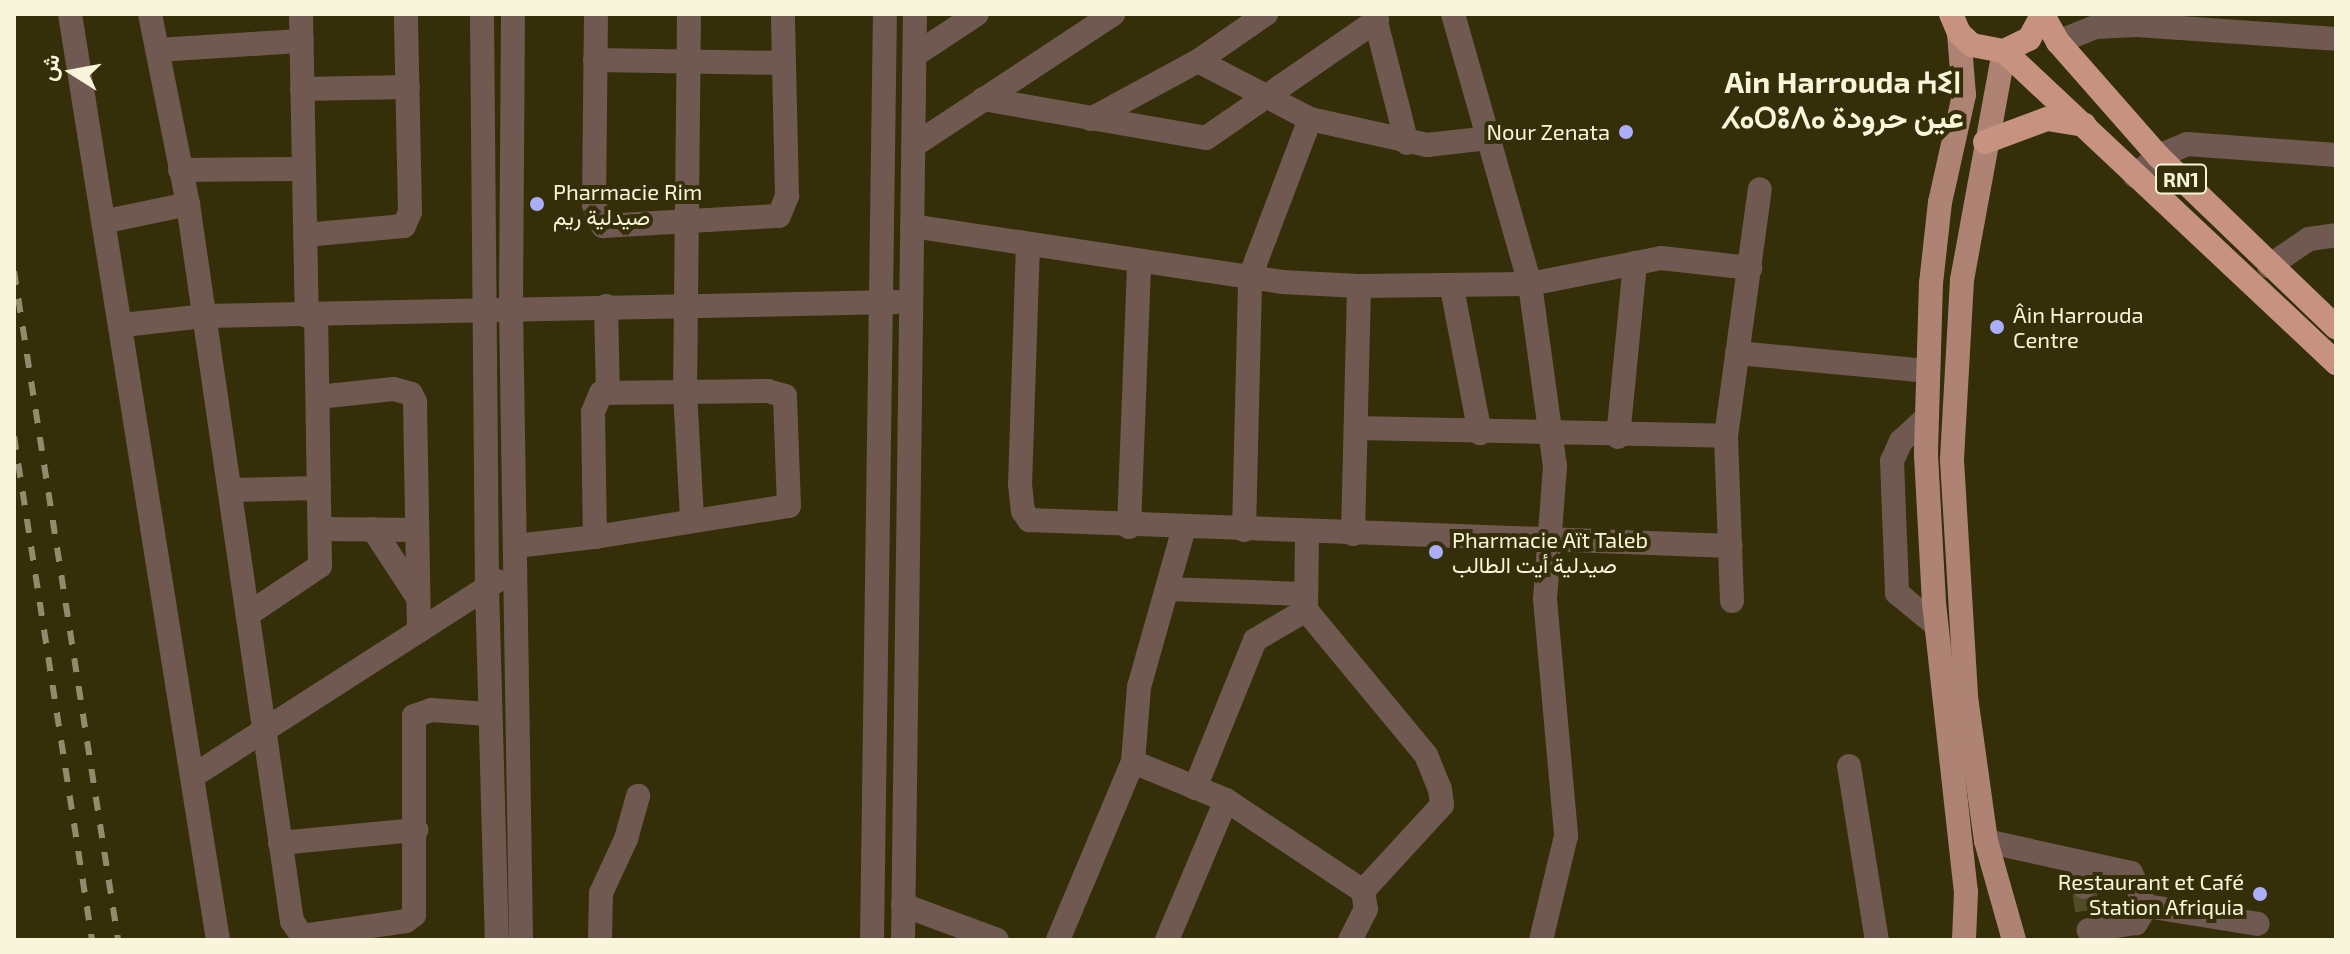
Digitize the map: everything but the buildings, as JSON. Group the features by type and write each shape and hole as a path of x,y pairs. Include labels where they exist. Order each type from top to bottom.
{"highway":[{"name":"RN1","path":"2043,14 2058,42 2158,156 2269,266 2336,327"},
{"name":"RN1","path":"2004,51 2029,39 2043,14"},
{"name":"RN1","path":"1955,24 1972,45 2004,51 2336,363"},
{"path":"1985,142 2047,119 2085,125"}],"main road":[{"path":"1955,24 1964,95 1940,202 1926,371 1927,526 1965,879 1964,940"},
{"path":"2004,51 1962,280 1952,460 1966,697 1986,841 2014,940"}],"street":[{"path":"70,14 107,221 218,940"},
{"path":"150,14 188,204 267,730 292,921 302,936 406,921 414,915 414,716 431,710 489,714"},
{"path":"250,613 320,566 318,397 305,235 301,14"},
{"path":"305,235 404,226 410,212 406,14"},
{"path":"482,14 489,714 497,940"},
{"path":"513,14 511,308 521,940"},
{"path":"596,14 594,205 603,226 779,216 787,196 783,14"},
{"path":"689,14 685,392 692,519"},
{"path":"872,940 885,14"},
{"path":"903,940 915,14"},
{"path":"915,55 977,14"},
{"path":"913,146 1113,14"},
{"path":"1091,119 1198,61 1266,14"},
{"path":"1453,14 1530,284 1555,466 1545,599 1566,836 1541,940"},
{"path":"983,99 1206,138 1375,17 1407,143"},
{"path":"2058,42 2095,27 2232,22 2336,39"},
{"path":"157,50 302,41"},
{"path":"595,60 784,63"},
{"path":"1198,61 1310,119 1407,143 1488,138"},
{"path":"302,89 408,87"},
{"path":"1244,530 1250,277 1310,119"},
{"path":"2135,176 2158,156 2187,144 2336,155"},
{"path":"180,170 304,169"},
{"path":"1732,601 1726,436 1760,189"},
{"path":"107,221 188,204"},
{"path":"912,226 1250,277 1359,286 1452,288 1530,284 1661,258 1750,268"},
{"path":"2269,266 2309,239 2336,235"},
{"path":"1028,244 1023,511 1029,520 1550,544 1731,546"},
{"path":"1129,527 1139,262"},
{"path":"1618,437 1635,263"},
{"path":"1353,534 1359,286"},
{"path":"1452,288 1480,433"},
{"path":"123,325 204,316 312,316 606,306 911,303"},
{"path":"606,306 608,392"},
{"path":"1737,353 1926,371"},
{"path":"318,397 394,389 411,394 415,402 419,631"},
{"path":"193,776 487,587 517,557 595,537 692,519 789,506 789,403 768,391 608,392 596,398 593,412 595,537"},
{"path":"1926,418 1901,441 1892,461 1897,593 1936,625"},
{"path":"1356,428 1551,436 1726,436"},
{"path":"231,490 319,488"},
{"path":"1058,940 1133,762 1139,687 1184,528"},
{"path":"320,529 417,530"},
{"path":"373,529 418,598"},
{"path":"1307,533 1305,602 1426,755 1440,789 1442,805 1363,891"},
{"path":"1167,589 1305,602"},
{"path":"1195,788 1255,640 1305,602"},
{"path":"1133,762 1226,800 1363,891 1366,909 1350,940"},
{"path":"1849,766 1877,940"},
{"path":"600,940 601,893 626,839 638,796"},
{"path":"1167,940 1226,800"},
{"path":"280,843 416,830"},
{"path":"1986,841 2131,873 2146,906"},
{"path":"2081,862 2084,887"},
{"path":"903,905 997,940"},
{"path":"2146,906 2258,924"},
{"path":"2089,930 2136,923 2146,906"}],"tunnel":[{"path":"2084,887 2088,921"}],"railway":[{"path":"14,271 118,940"},
{"path":"14,436 92,940"}],"place":[{"name":"Nour Zenata","path":"1626,132"},
{"name":"Pharmacie Rim صيدلية ريم","path":"537,204"},
{"name":"Âin Harrouda Centre","path":"1997,327"},
{"name":"Pharmacie Aït Taleb صيدلية أيت الطالب","path":"1436,552"},
{"name":"Restaurant et Café Station Afriquia","path":"2260,894"}],"district":[{"name":"Ain Harrouda ⵄⵉⵏ ⵃⴰⵔⵓⴷⴰ عين حرودة","path":"1843,98"}]}
